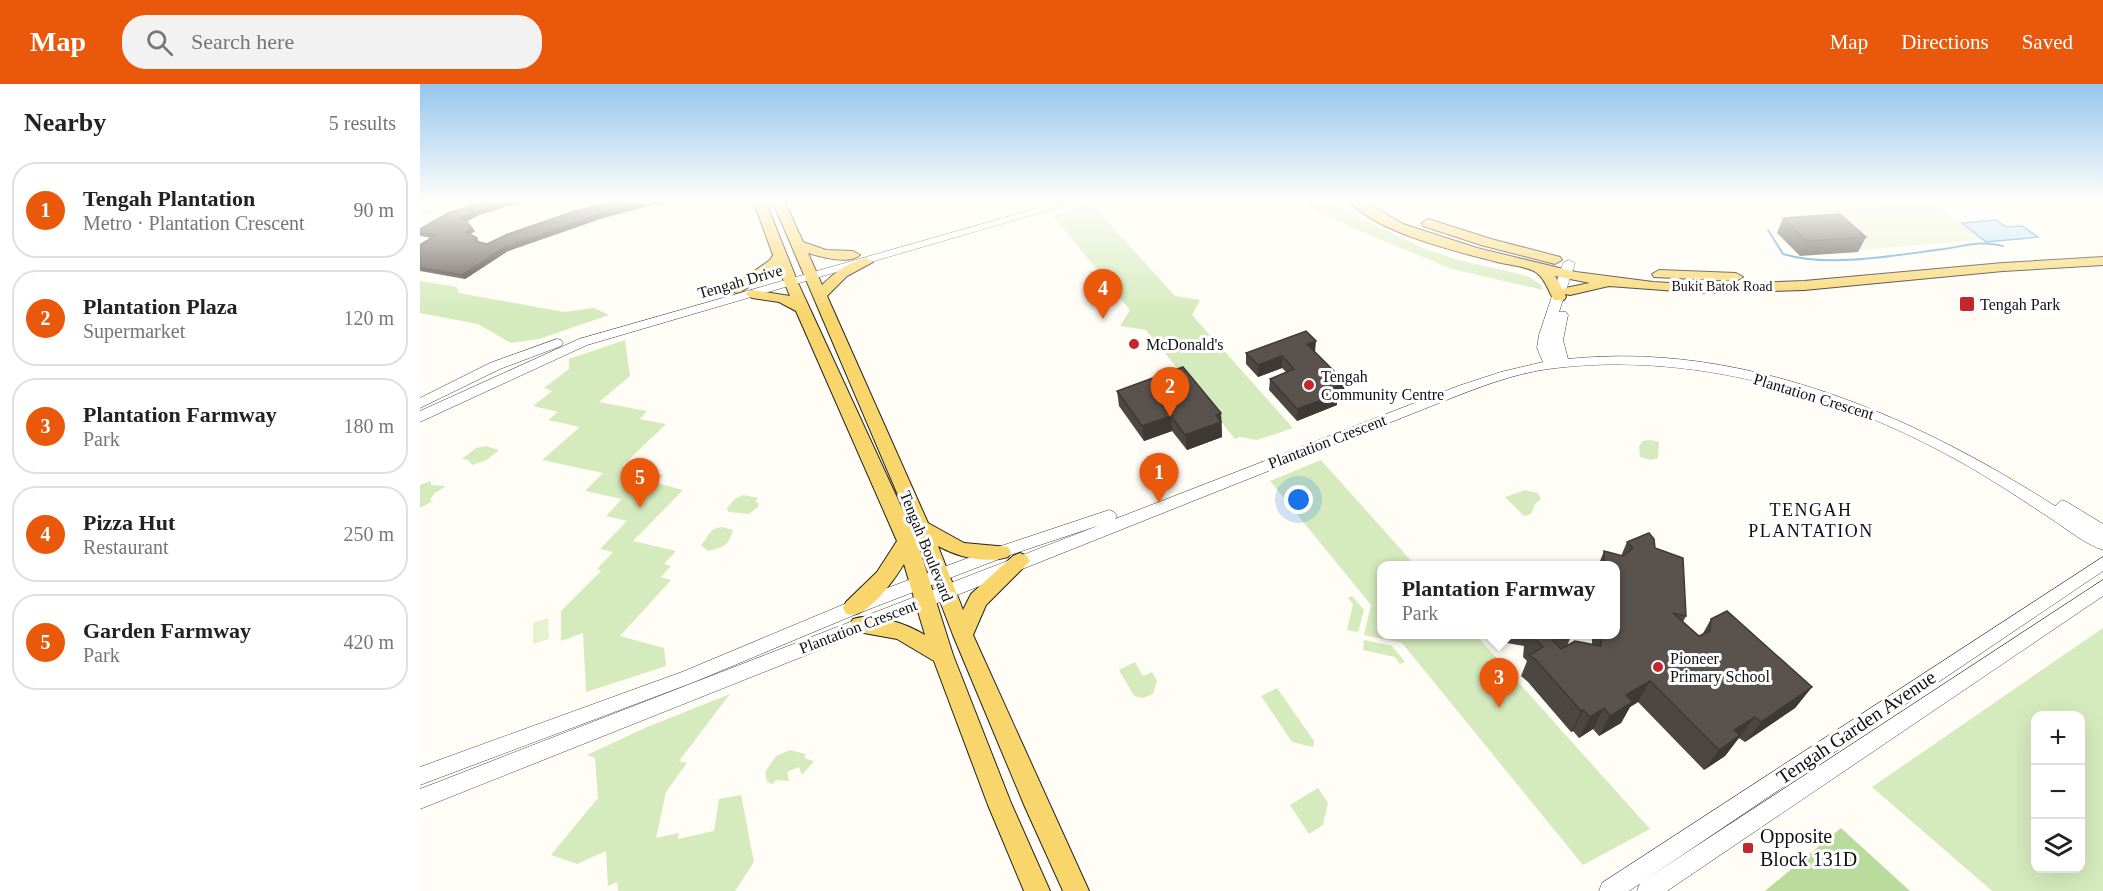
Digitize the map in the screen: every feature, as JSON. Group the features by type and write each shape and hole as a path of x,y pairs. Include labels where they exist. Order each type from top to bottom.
{"main road":[{"name":"Tengah Boulevard","path":"775,238 803,309 914,534 943,583 963,635 1076,891"},
{"name":"Tengah Boulevard","path":"793,238 914,534 923,592 942,655 1036,891"},
{"name":"Bukit Batok Road","path":"1432,238 1540,268 1732,277 1819,274 1974,262 2030,253 2103,251"},
{"name":"Bukit Batok Road","path":"1472,238 1625,283 1702,289 1827,284 2044,263 2103,261"},
{"path":"796,244 824,254 860,258"},
{"path":"736,289 775,263 782,254"},
{"path":"819,296 860,258"},
{"path":"1540,268 1564,294 1585,286 1625,283"},
{"path":"752,294 776,295 788,299 803,309"},
{"path":"942,655 901,631 857,616 914,534 961,550 1001,552"},
{"path":"963,635 978,600 1020,561"}],"street":[{"name":"Tengah Drive","path":"860,258 925,238"},
{"name":"Tengah Drive","path":"420,417 583,342 752,294 808,273 936,238"},
{"path":"1555,360 1543,348 1545,335 1564,294 1572,269"},
{"name":"Tengah Drive","path":"420,404 495,366 580,334 736,289 790,279"},
{"name":"Plantation Crescent","path":"420,776 923,592 1001,552 1113,515 1434,394 1555,360 1621,355 1698,360 1740,367 1819,388 1888,413 1993,464 2103,532"},
{"name":"Plantation Crescent","path":"1555,360 1624,361 1698,367 1771,381 1818,394 1883,418 1941,446 2103,544"},
{"name":"Plantation Crescent","path":"943,583 1020,561 1434,394"},
{"name":"Tengah Garden Avenue","path":"1652,879 2103,563"},
{"name":"Tengah Garden Avenue","path":"1610,891 1652,879 2103,588"},
{"name":"Plantation Crescent","path":"420,799 555,745 857,616"},
{"path":"555,745 567,733 567,728 559,724"}],"green space":[{"path":"1071,238 1122,238 1175,296 1200,300 1192,315 1293,428 1257,440 1240,437 1235,439 1146,330 1120,326 1130,310"},
{"path":"1376,238 1401,238 1458,260 1528,276 1540,284 1543,290 1452,269"},
{"path":"1845,238 1978,238 1981,240 1858,250"},
{"path":"420,281 457,287 459,293 564,312 594,308 609,315 539,339 511,343 478,324 420,313"},
{"path":"625,340 630,376 599,402 647,411 640,419 666,424 622,466 663,475 656,483 683,490 633,541 676,551 664,564 671,566 661,577 671,580 620,636 664,648 666,666 586,692 583,633 561,641 561,611 601,571 597,569 613,552 600,549 627,521 606,516 622,499 585,491 603,473 542,460 580,427 548,420 558,412 533,406 552,391 544,388 569,369 569,359"},
{"path":"1643,441 1659,442 1658,458 1651,460 1640,457 1639,446"},
{"path":"486,446 499,450 487,460 472,465 468,460 462,459 476,448"},
{"path":"1321,460 1411,561 1377,561 1377,638 1364,635 1371,605 1270,481"},
{"path":"431,481 431,485 446,486 435,493 430,500 433,501 420,508 420,485"},
{"path":"1525,490 1538,493 1541,499 1535,504 1531,514 1524,516 1505,497"},
{"path":"743,495 758,498 755,502 759,503 758,507 749,514 728,512 727,508 735,499"},
{"path":"722,527 733,530 730,539 723,546 708,551 701,545 712,531"},
{"path":"1352,596 1364,610 1358,632 1347,630 1353,604 1348,598"},
{"path":"548,618 549,639 533,644 533,623"},
{"path":"2103,628 2103,891 1992,891 1872,787"},
{"path":"1383,639 1480,639 1650,829 1583,865 1402,643"},
{"path":"1364,640 1392,646 1405,662 1400,664 1395,657 1363,650"},
{"path":"1135,662 1143,676 1152,672 1157,681 1153,694 1143,698 1134,696 1119,670"},
{"path":"1277,688 1314,741 1313,747 1292,742 1261,696"},
{"path":"730,694 679,761 687,763 666,792 656,838 679,833 678,839 714,831 719,799 741,795 754,862 735,891 618,891 617,882 608,886 606,851 577,864 551,855 598,798 595,758 587,755 645,728"},
{"path":"790,750 806,754 804,758 814,761 802,775 799,767 787,772 789,781 776,780 773,784 767,782 765,772 776,756"},
{"path":"1318,788 1328,803 1323,825 1309,834 1290,805"},
{"path":"1841,828 1910,891 1765,891"}],"water":[{"path":"1981,238 2031,238 1986,242"}],"building":[{"path":"432,238 476,238 475,241 487,244 500,238 532,238 505,247 462,275 420,268 420,245"},
{"path":"1804,238 1856,238 1807,241"},
{"name":"Tengah Community Centre","path":"1306,331 1316,341 1307,344 1345,382 1332,388 1338,394 1297,409 1270,379 1294,369 1282,356 1258,365 1246,353"},
{"path":"1183,367 1221,413 1216,415 1221,422 1185,435 1171,416 1142,426 1117,391"},
{"name":"Pioneer Primary School","path":"1649,533 1654,539 1655,548 1683,558 1686,616 1673,613 1699,636 1710,631 1711,619 1727,611 1812,687 1761,722 1755,717 1734,730 1740,735 1719,750 1650,681 1626,695 1633,702 1610,716 1604,708 1590,717 1583,710 1581,711 1529,655 1543,647 1536,639 1552,639 1561,649 1575,641 1601,646 1601,639 1620,639 1620,561 1604,561 1604,551 1623,556 1633,548 1627,542"}],"waterway":[{"path":"1773,238 1783,254 1821,260 1884,257 1981,244 2003,246"}],"place":[{"name":"Tengah Park","path":"1967,304"},
{"name":"Pizza Hut","path":"1103,319"},
{"name":"McDonald's","path":"1134,344"},
{"name":"Tengah Community Centre","path":"1309,385"},
{"name":"Plantation Plaza","path":"1170,417"},
{"name":"Tengah Plantation","path":"1159,503"},
{"name":"Garden Farmway","path":"640,508"},
{"name":"Pioneer Primary School","path":"1658,667"},
{"name":"Plantation Farmway","path":"1499,708"},
{"name":"Opposite Block 131D","path":"1748,848"}],"district":[{"name":"TENGAH PLANTATION","path":"1811,520"}]}
